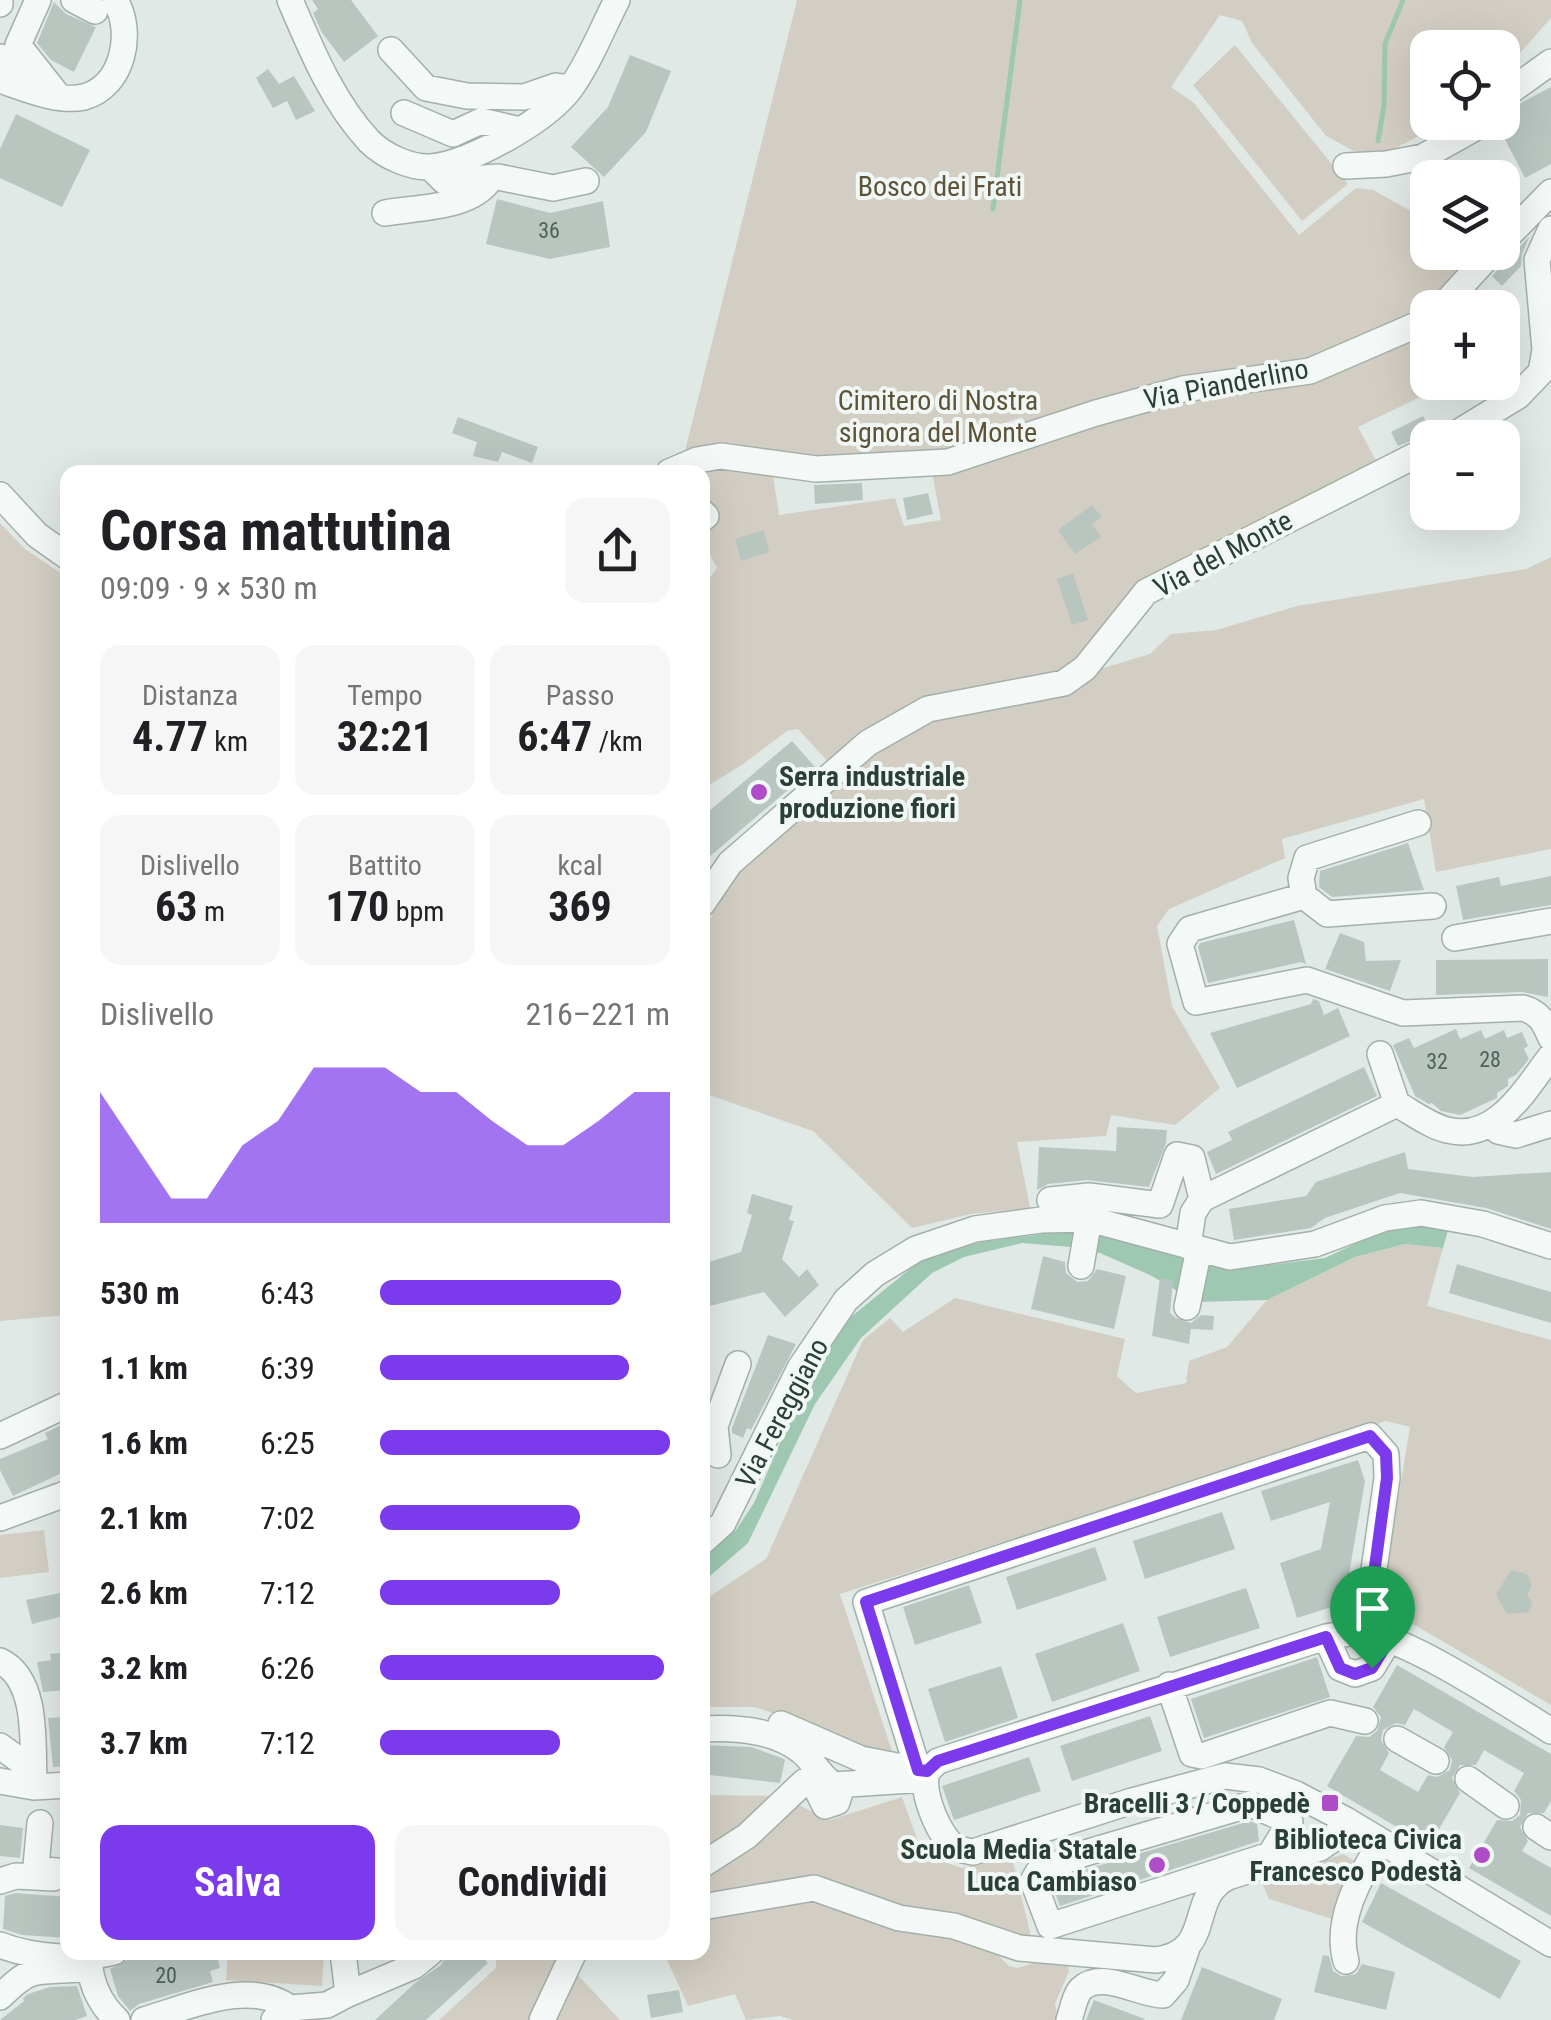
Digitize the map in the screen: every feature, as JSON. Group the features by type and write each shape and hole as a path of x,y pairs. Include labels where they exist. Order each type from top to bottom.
{"street":[{"path":"38,0 18,45 60,97"},
{"path":"290,0 322,74 370,142 398,161 430,167 464,159 540,120 570,88 617,0"},
{"path":"0,80 60,97 82,98 100,90 121,59 127,30 95,4"},
{"path":"391,50 426,88 467,96 524,97 556,86 570,88"},
{"path":"0,57 38,72"},
{"path":"1520,84 1551,62"},
{"path":"404,114 452,134 481,120 520,130"},
{"path":"1346,166 1423,157 1453,140"},
{"path":"430,167 444,181 492,178 553,188 586,182"},
{"path":"385,213 464,200 484,189 492,178"},
{"path":"1520,224 1551,192"},
{"path":"1479,420 1518,396 1541,372 1545,350 1536,260 1551,229"},
{"path":"1457,290 1476,270"},
{"name":"Via Pianderlino","path":"686,465 722,456 816,469 948,462 1096,412 1183,389 1310,371 1410,328"},
{"name":"Via del Monte","path":"710,892 730,863 868,743 928,709 1064,683 1086,668 1146,592 1410,458"},
{"path":"0,495 38,536 60,551"},
{"path":"1418,823 1307,858 1301,878 1304,896 1327,914 1432,906"},
{"path":"1304,896 1190,929 1180,944 1196,1002 1308,980 1402,1013 1523,1008 1534,1011 1551,1038"},
{"path":"1455,938 1551,921"},
{"path":"1380,1054 1397,1104 1446,1130 1460,1133 1494,1123 1551,1056"},
{"path":"1188,1304 1195,1252 1193,1213 1202,1199 1397,1104"},
{"path":"1494,1123 1498,1130 1516,1135 1551,1124"},
{"path":"1050,1200 1088,1196 1160,1205 1177,1154 1192,1158 1202,1199"},
{"name":"Via Fereggiano","path":"710,1535 723,1523 809,1354 846,1300 876,1274 916,1249 976,1229 1041,1220 1085,1242 1230,1257 1315,1244 1385,1218 1422,1212 1483,1224 1551,1246"},
{"path":"738,1364 715,1426 710,1456 760,1446"},
{"path":"0,1436 60,1408"},
{"path":"1326,1637 1340,1668 1355,1674 1372,1668 1387,1478 1386,1454 1370,1436 866,1602 940,1832 954,1847 973,1852 1225,1776 1258,1780 1296,1794 1362,1830 1551,1944"},
{"path":"0,1518 60,1501"},
{"path":"710,1728 730,1727 780,1740 801,1751 828,1782 842,1786 924,1773 938,1761 1326,1637 1377,1636 1551,1731"},
{"path":"4,1656 23,1680 34,1778"},
{"path":"1169,1685 1192,1754 1202,1756 1330,1712 1365,1721"},
{"path":"710,1715 766,1717 861,1759 924,1773"},
{"path":"1397,1739 1436,1761"},
{"path":"0,1746 34,1778"},
{"path":"0,1781 34,1778 60,1783"},
{"path":"1468,1779 1506,1806"},
{"path":"710,1860 746,1836 804,1782 814,1784 825,1806 836,1802 842,1786"},
{"path":"1251,1804 1290,1822 1270,1856 1050,1926 1033,1881 1038,1872 1082,1854 1251,1804"},
{"path":"40,1823 36,1866 60,1873"},
{"path":"1343,1854 1362,1830"},
{"path":"1069,2020 1079,1992 1086,1986 1113,1983 1157,1996 1168,1991 1196,1936 1214,1885 1362,1830"},
{"path":"1346,1960 1342,1948 1346,1916 1359,1879 1362,1830"},
{"path":"0,1881 16,1876 60,1875"},
{"path":"710,1906 814,1888 899,1918 954,1926 1019,1948 1156,1960 1187,1948"},
{"path":"0,1945 15,1951 60,1955"},
{"path":"2,1996 34,1972 63,1972 95,1960"},
{"path":"98,1960 90,1980 117,2020"},
{"path":"344,1960 348,1994"},
{"path":"144,2020 224,1997 256,1995 278,1999 282,2014 327,2005 421,1960"},
{"path":"542,2020 570,1960"},
{"path":"2,1996 12,1996 45,1981"}],"green space":[{"name":"Bosco dei Frati","path":"797,0 1551,0 1551,18 1520,53 1520,30 1410,30 1411,140 1384,154 1354,151 1326,136 1252,43 1242,21 1220,15 1171,87 1194,103 1299,235 1356,188 1373,190 1410,210 1410,270 1468,270 1450,290 1410,290 1410,320 1325,357 1027,425 1022,417 990,428 981,441 949,455 815,464 720,450 685,451"},
{"path":"1235,45 1348,184 1302,221 1193,85"},
{"path":"1410,333 1410,400 1414,400 1358,427 1381,470 1156,581 1068,675 928,704 832,766 798,729 787,731 710,785 710,578 717,568 710,554 710,466 772,468 779,515 895,498 904,526 941,520 932,472"},
{"path":"0,523 25,549 60,573 60,1316 0,1321"},
{"path":"1551,557 1551,849 1436,872 1424,799 1282,839 1285,858 1169,909 1157,926 1172,1006 1220,1088 1175,1125 1111,1115 1106,1136 1017,1142 1030,1208 971,1214 912,1228 813,1131 710,1095 710,917 734,866 903,728 1150,654 1171,634 1216,630 1297,606 1526,569"},
{"path":"1405,1244 1443,1248 1427,1306 1551,1340 1551,1705 1413,1624 1379,1615 1410,1427 1386,1421 840,1594 893,1754 854,1752 790,1719 755,1707 710,1707 710,1596 766,1559 863,1340 890,1318 903,1332 955,1298 1125,1339 1117,1376 1136,1393 1186,1383 1189,1361 1227,1347 1267,1300 1355,1257"},
{"path":"44,1530 49,1572 0,1578 0,1535"},
{"path":"710,1795 780,1796 830,1820 902,1797 923,1855 962,1868 1011,1854 1033,1944 828,1887 710,1898"},
{"path":"1343,1854 1358,1863 1332,1919 1269,1899 1262,1883"},
{"path":"828,1899 832,1908 896,1931 962,1941 996,1953 1009,1966 1018,1968 1055,1956 1066,1959 1069,1971 1055,2004 1058,2020 793,2020 780,2016 746,2020 735,1994 688,2006 667,1960 710,1960 710,1915"},
{"path":"227,1960 324,1960 322,1986 226,1980"},
{"path":"496,1960 564,1960 620,2020 439,2020 496,1968"}],"shaded area":[{"path":"1449,1227 1443,1248 1405,1244 1355,1257 1267,1300 1196,1302 1150,1275 1100,1253 1022,1243 964,1257 932,1273 861,1338 815,1404 748,1543 710,1576 710,1552 736,1530 754,1503 809,1376 846,1321 921,1260 981,1242 1072,1230 1103,1234 1229,1270 1325,1258 1388,1228"}],"building":[{"path":"312,0 351,0 378,36 344,62 321,31 313,13 318,9"},
{"path":"54,2 66,14 96,27 74,72 51,60 37,43"},
{"path":"630,55 671,71 646,132 604,177 571,147 608,107"},
{"path":"268,69 279,84 294,76 315,111 296,120 287,101 273,108 256,78"},
{"path":"1551,87 1551,164 1525,178 1520,160 1516,160 1505,140 1520,140 1520,103"},
{"path":"16,114 90,150 62,207 0,178 0,149"},
{"path":"497,199 550,213 603,201 610,247 550,259 486,244"},
{"path":"1529,237 1520,267 1520,246"},
{"path":"1498,270 1517,270 1502,286 1492,276"},
{"path":"458,417 538,447 532,463 502,452 498,462 473,456 477,442 452,433"},
{"path":"1410,422 1410,441 1398,446 1391,432"},
{"path":"862,483 863,500 815,504 814,485"},
{"path":"928,493 933,514 907,520 903,498"},
{"path":"1092,505 1102,517 1092,524 1101,537 1075,554 1058,530"},
{"path":"764,530 769,552 741,561 735,539"},
{"path":"1073,573 1088,620 1072,625 1057,579"},
{"name":"Serra industriale produzione fiori","path":"792,741 815,767 710,856 710,810"},
{"path":"1408,843 1424,890 1332,897 1319,887 1320,871"},
{"path":"1551,876 1551,905 1463,920 1456,886 1499,877 1501,886"},
{"path":"1294,920 1306,964 1208,983 1200,943"},
{"path":"1340,933 1364,942 1366,961 1401,960 1390,991 1325,969"},
{"path":"1548,959 1548,997 1522,992 1436,995 1436,960"},
{"path":"1313,999 1319,1001 1324,1015 1338,1008 1350,1036 1237,1088 1210,1033 1311,1004"},
{"path":"1456,1029 1460,1039 1481,1030 1485,1039 1504,1030 1507,1038 1522,1032 1529,1059 1508,1079 1508,1086 1497,1093 1497,1098 1460,1115 1441,1111 1415,1096 1393,1045 1409,1038 1414,1048"},
{"path":"1364,1067 1377,1096 1216,1174 1207,1152 1232,1140 1228,1132"},
{"path":"1117,1127 1167,1130 1149,1187 1087,1180 1048,1184 1037,1190 1039,1147 1116,1151"},
{"path":"1405,1152 1408,1169 1473,1177 1551,1172 1551,1229 1486,1208 1400,1193 1325,1218 1311,1228 1234,1240 1229,1209 1306,1196 1316,1182"},
{"path":"752,1194 793,1206 789,1220 794,1221 782,1259 799,1277 807,1269 819,1285 785,1317 764,1292 710,1306 710,1262 741,1252 752,1215 747,1213"},
{"path":"1043,1256 1065,1262 1066,1273 1077,1282 1088,1281 1097,1269 1126,1276 1114,1329 1031,1309"},
{"path":"1457,1264 1551,1292 1551,1323 1449,1293"},
{"path":"1160,1278 1173,1280 1170,1313 1191,1323 1201,1315 1214,1316 1213,1330 1191,1329 1189,1344 1152,1336"},
{"path":"768,1335 796,1344 751,1430 747,1428 743,1438 732,1433 732,1428"},
{"path":"60,1426 60,1474 13,1496 0,1470 0,1459 48,1439 45,1433"},
{"path":"1358,1460 1365,1481 1344,1603 1297,1618 1280,1563 1321,1549 1330,1502 1271,1521 1261,1491"},
{"path":"1222,1512 1235,1549 1145,1579 1133,1541"},
{"path":"1095,1547 1107,1580 1017,1610 1006,1577"},
{"path":"1511,1570 1527,1574 1532,1585 1527,1595 1532,1602 1529,1612 1507,1614 1496,1594"},
{"path":"969,1585 982,1623 915,1645 903,1607"},
{"path":"1246,1588 1260,1628 1170,1657 1157,1617"},
{"path":"60,1593 60,1617 32,1624 26,1600"},
{"path":"1123,1623 1140,1671 1052,1702 1035,1654"},
{"path":"60,1653 60,1691 43,1692 37,1662 51,1660 50,1654"},
{"path":"1317,1657 1330,1697 1204,1738 1191,1699"},
{"path":"1397,1665 1551,1754 1551,1801 1544,1813 1528,1813 1520,1827 1528,1841 1522,1851 1551,1868 1551,1916 1469,1868 1497,1820 1512,1821 1520,1815 1521,1800 1514,1791 1524,1773 1484,1750 1476,1765 1460,1765 1452,1778 1460,1793 1429,1846 1327,1786 1356,1736 1369,1737 1377,1731 1381,1717 1373,1707","holes":["1414,1709 1453,1732 1444,1747 1452,1760 1450,1770 1437,1777 1428,1775 1418,1792 1380,1770 1389,1753 1381,1740 1383,1730 1396,1723 1405,1725"]},
{"path":"1001,1666 1018,1718 945,1742 928,1689"},
{"path":"1150,1716 1162,1751 1072,1781 1060,1746"},
{"path":"60,1717 60,1767 53,1767 48,1718"},
{"path":"710,1745 751,1747 782,1758 785,1760 780,1783 710,1775"},
{"path":"1029,1757 1041,1791 954,1820 942,1786"},
{"path":"1250,1821 1257,1824 1259,1841 1060,1906 1052,1884 1087,1869"},
{"path":"0,1825 23,1828 20,1858 0,1856"},
{"path":"1381,1883 1521,1961 1500,1999 1362,1922"},
{"path":"15,1893 60,1896 60,1937 22,1935 3,1929 5,1896"},
{"path":"1323,1955 1329,1956 1333,1971 1341,1976 1356,1974 1362,1964 1395,1972 1386,2010 1314,1992"},
{"path":"127,1960 218,1960 220,1968 210,1971 213,1982 139,2004 130,2011 118,1996 110,1969"},
{"path":"444,1960 488,1963 426,2020 375,2020 415,1983"},
{"path":"1202,1967 1282,1999 1274,2020 1181,2020"},
{"path":"77,1986 87,2016 76,2020 0,2020 28,1994 50,1987"},
{"path":"679,1990 683,2012 651,2018 647,1995"},
{"path":"1094,2000 1145,2019 1086,2020"}],"waterway":[{"path":"993,209 1020,0"},
{"path":"1378,141 1384,105 1385,44 1403,0"}],"place":[{"name":"Serra industriale produzione fiori","path":"759,792"},
{"name":"Bracelli 3 / Coppedè","path":"1330,1803"},
{"name":"Biblioteca Civica Francesco Podestà","path":"1482,1855"},
{"name":"Scuola Media Statale Luca Cambiaso","path":"1157,1865"}],"route":[{"path":"1370,1436 1386,1454 1387,1478 1366,1633 1389,1640 1372,1668 1355,1674 1340,1668 1326,1637 938,1761 927,1771 918,1770 866,1602 1370,1436"}],"park label":[{"name":"Cimitero di Nostra signora del Monte","path":"938,416"}]}
